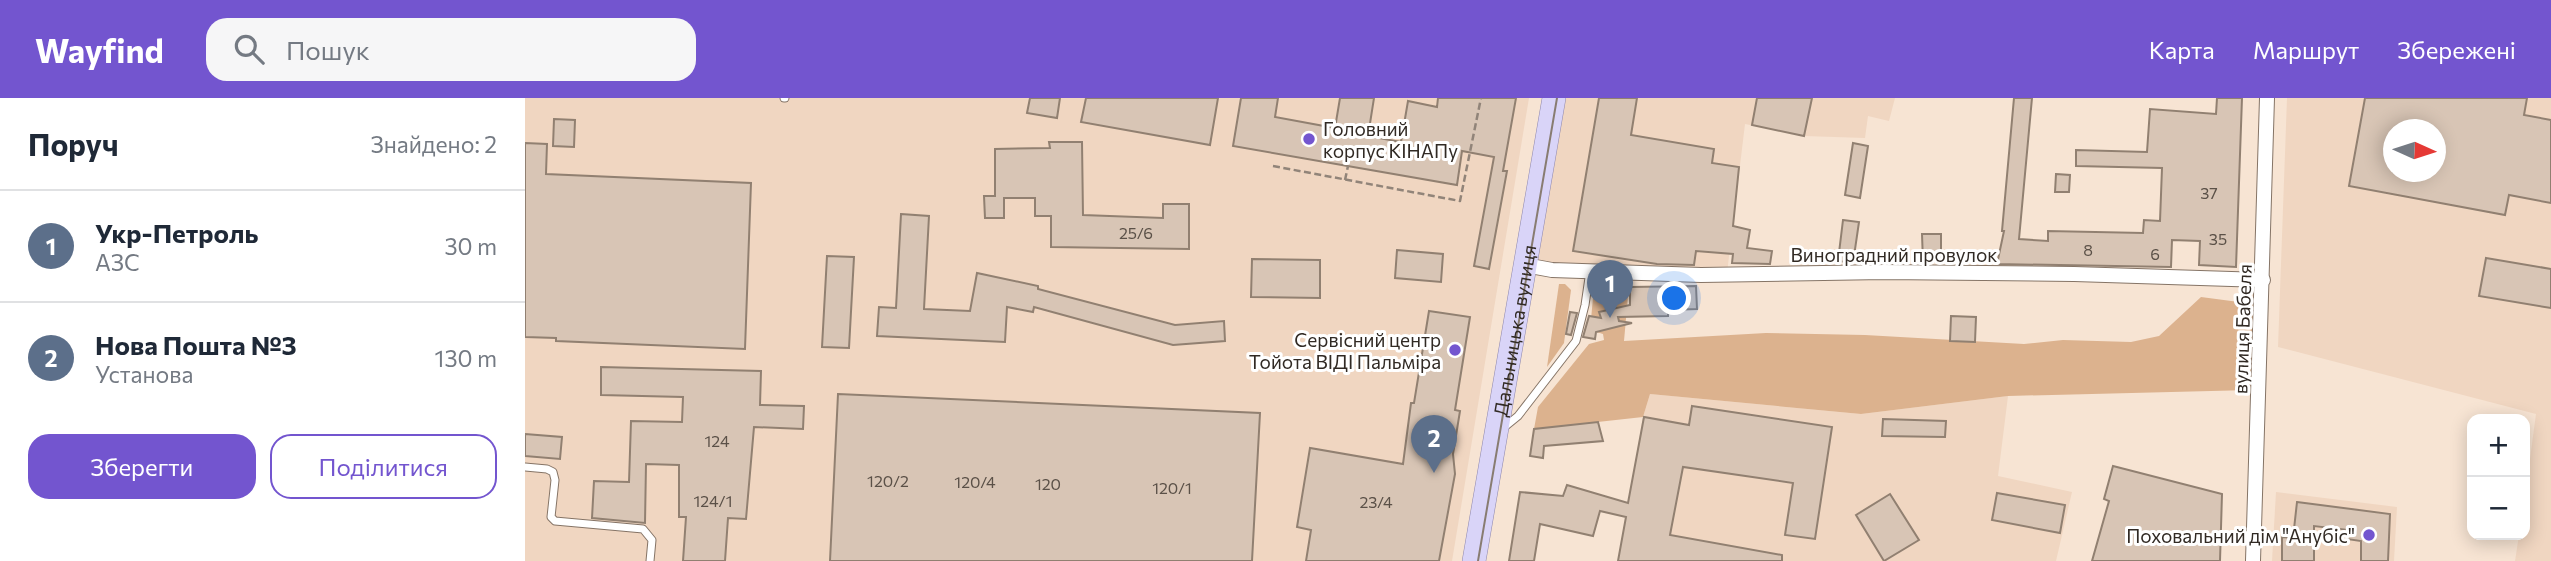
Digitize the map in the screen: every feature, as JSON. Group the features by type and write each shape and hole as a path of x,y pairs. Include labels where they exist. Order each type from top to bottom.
{"main road":[{"name":"Дальницька вулиця","path":"1475,561 1554,98"}],"street":[{"name":"вулиця Бабеля","path":"2253,561 2267,98"},
{"name":"Виноградний провулок","path":"1525,265 1552,270 1701,275 1884,272 2263,280"}],"lane":[{"path":"1496,435 1518,416 1576,341 1590,270"},
{"path":"525,467 553,472 555,480 551,517 555,521 643,529 652,540 650,561"}],"path":[{"path":"1273,166 1460,201 1481,98"},
{"path":"1345,180 1348,166"}],"shaded area":[{"path":"525,98 1529,98 1452,561 525,561"},
{"path":"1559,98 1895,98 1889,121 1868,116 1865,138 1804,136 1745,124 1727,273 1530,264"},
{"path":"2287,98 2551,98 2551,561 2515,561 2518,540 2530,540 2530,459 2536,414 2278,347"},
{"path":"1559,284 1565,284 1571,290 1564,343 1547,367"},
{"path":"1606,284 1629,285 1624,341 1766,333 1865,335 2024,344 2063,340 2131,342 2159,336 2201,297 2254,304 2251,390 2008,396 1861,414 1650,394 1643,417 1534,429 1538,407 1589,344 1604,340 1603,334 1590,330 1593,298 1597,288"},
{"path":"1650,394 1861,414 2008,396 1998,476 2072,492 2056,561 1618,561 1643,417"},
{"path":"2276,492 2397,507 2394,561 2272,561"}],"building":[{"path":"1030,98 1060,98 1057,118 1027,113"},
{"path":"1086,98 1218,98 1210,145 1081,122"},
{"name":"Головний корпус КІНАПу","path":"1241,98 1278,98 1275,117 1335,128 1340,98 1374,98 1368,136 1401,142 1408,101 1437,107 1438,98 1516,98 1503,171 1507,171 1489,269 1474,266 1494,157 1462,151 1457,185 1233,146"},
{"path":"1599,98 1637,98 1631,135 1714,149 1712,163 1739,167 1733,226 1750,230 1747,248 1772,251 1770,264 1732,263 1733,254 1696,251 1694,265 1657,264 1573,251"},
{"path":"1757,98 1812,98 1804,136 1752,125"},
{"path":"2014,98 2032,98 2019,239 2048,241 2048,231 2143,233 2144,220 2160,221 2162,168 2076,166 2076,150 2147,152 2150,109 2216,114 2217,98 2242,98 2236,267 2199,265 2200,241 2172,240 2171,267 1997,264 2004,231"},
{"path":"2365,98 2527,98 2524,115 2551,120 2551,203 2509,195 2505,215 2349,186"},
{"path":"554,119 575,120 574,147 553,146"},
{"path":"1049,142 1082,142 1083,215 1163,218 1163,204 1189,204 1189,249 1051,247 1051,216 1035,216 1035,198 1004,198 1004,218 985,218 984,196 995,196 995,149 1050,148"},
{"path":"525,143 547,144 546,174 751,183 745,349 556,341 556,338 525,337"},
{"path":"1853,143 1868,146 1860,198 1845,195"},
{"path":"2056,174 2070,175 2069,192 2055,192"},
{"path":"901,214 929,216 924,309 970,311 977,273 1038,286 1038,289 1175,325 1224,321 1225,341 1173,345 1034,307 1033,312 1007,307 1005,342 877,336 879,307 896,308"},
{"path":"1843,220 1859,222 1853,263 1838,261"},
{"path":"1922,234 1941,234 1941,261 1923,262"},
{"path":"1397,250 1443,254 1441,282 1395,278"},
{"path":"827,256 854,257 849,348 822,347"},
{"path":"2486,258 2551,269 2551,308 2479,296"},
{"path":"1252,259 1320,260 1320,298 1251,297"},
{"path":"1696,286 1697,309 1668,310 1668,316 1618,317 1619,321 1632,323 1596,332 1595,339 1583,337 1589,316 1601,318 1599,312 1630,305 1630,287"},
{"path":"1429,311 1470,317 1455,410 1460,411 1453,454 1455,474 1439,561 1306,561 1311,530 1297,527 1310,448 1403,464 1411,403 1414,403"},
{"path":"1570,312 1577,313 1571,335 1566,334"},
{"path":"1951,316 1976,317 1975,342 1950,341"},
{"path":"601,367 761,371 760,405 804,406 803,429 754,427 746,519 728,518 725,561 683,561 686,517 679,517 679,465 646,464 645,523 592,518 594,481 629,482 631,421 682,422 683,397 601,395"},
{"path":"838,394 1260,413 1252,561 830,561"},
{"path":"1692,406 1832,427 1815,539 1785,535 1793,483 1683,467 1670,535 1782,555 1782,561 1618,561 1626,517 1600,511 1593,536 1540,524 1534,561 1509,561 1520,492 1563,496 1567,485 1628,503 1644,417 1689,425"},
{"path":"1883,419 1946,421 1945,437 1882,436"},
{"path":"1598,422 1603,441 1544,446 1543,458 1530,456 1534,429"},
{"path":"525,434 562,437 560,459 525,456"},
{"path":"2113,466 2222,494 2220,561 2092,561 2109,501 2104,499"},
{"path":"1997,493 2065,505 2060,533 1992,520"},
{"path":"1890,494 1919,540 1884,561 1856,515"},
{"name":"Поховальний дім \"Анубіс\"","path":"2297,502 2390,514 2388,561 2361,561 2361,541 2347,539 2349,530 2314,526 2314,561 2282,561 2282,537 2293,538"}],"tram line":[{"path":"1478,561 1557,98"}],"place":[{"name":"Головний корпус КІНАПу","path":"1309,139"},
{"name":"Укр-Петроль","path":"1610,318"},
{"name":"Сервісний центр Тойота ВІДІ Пальміра","path":"1455,350"},
{"name":"Нова Пошта №3","path":"1434,473"},
{"name":"Поховальний дім \"Анубіс\"","path":"2369,535"}]}
